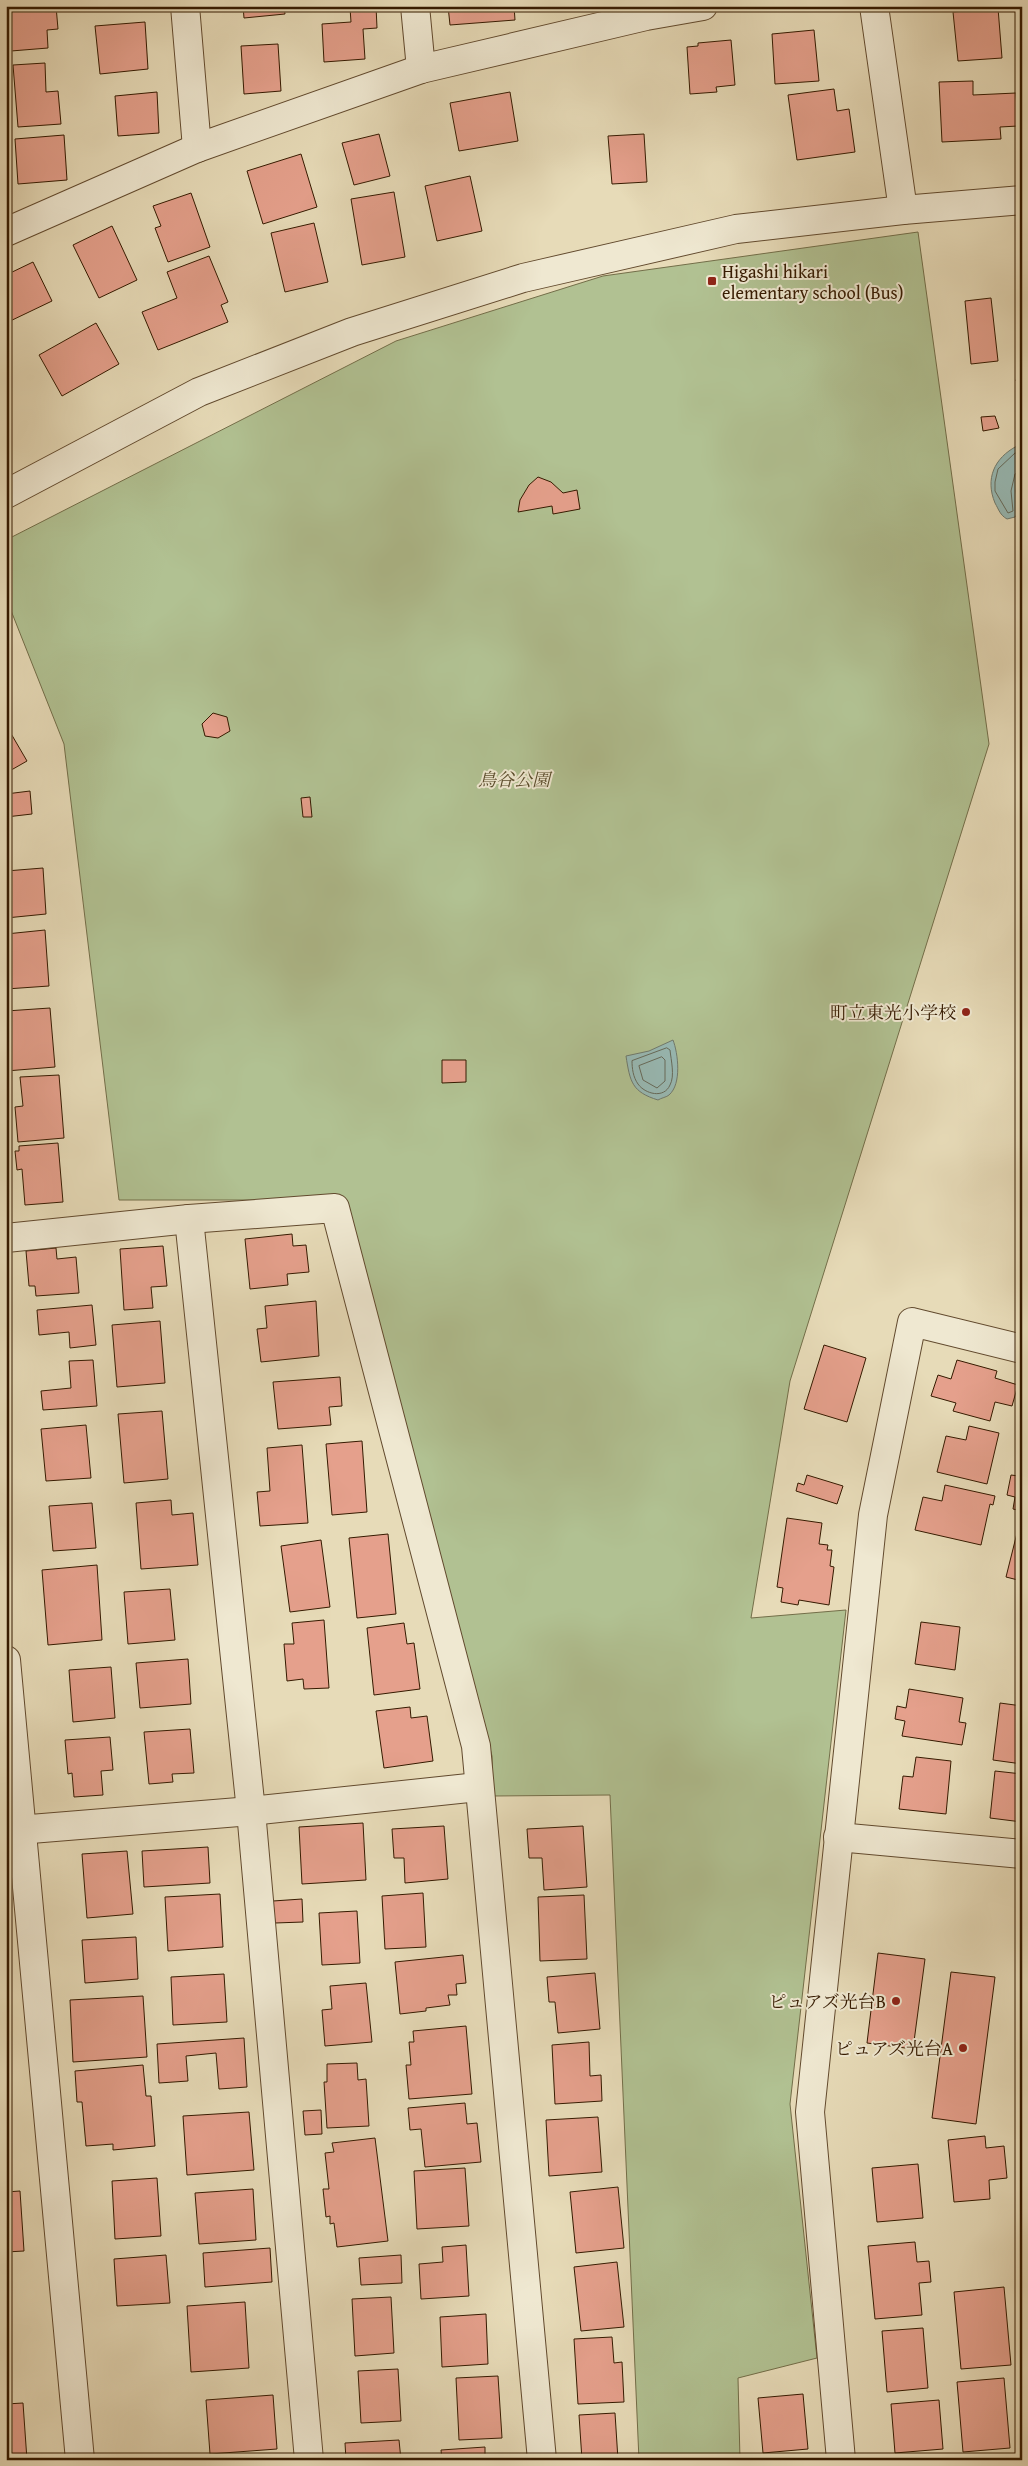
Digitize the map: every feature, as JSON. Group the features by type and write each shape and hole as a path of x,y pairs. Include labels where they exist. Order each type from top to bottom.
{"street":[{"path":"185,6 197,148"},
{"path":"415,6 421,69"},
{"path":"6,232 197,148 421,69 645,11 703,6"},
{"path":"874,6 903,210"},
{"path":"6,494 199,392 352,332 523,278 736,229 903,210 1022,200"},
{"path":"6,1238 189,1219 335,1208 476,1746 478,1787 542,2460"},
{"path":"189,1219 251,1811 309,2460"},
{"path":"841,2460 810,2112 872,1515 912,1322 1022,1350"},
{"path":"6,1660 15,1831 80,2460"},
{"path":"15,1831 251,1811 478,1787"},
{"path":"838,1837 1022,1854"}],"green space":[{"name":"鳥谷公園","path":"918,232 989,744 790,1381 751,1618 846,1610 790,2104 817,2358 738,2378 740,2460 639,2460 610,1795 493,1796 492,1756 345,1200 119,1200 64,744 6,598 6,540 396,341 603,276"}],"water":[{"path":"1017,446 1022,453 1016,491 1019,512 1015,517 1007,519 1001,514 995,503 991,486 992,478 997,463"},
{"path":"673,1040 678,1068 676,1084 669,1095 658,1100 649,1097 634,1085 629,1073 626,1056 649,1051"}],"building":[{"path":"6,6 56,6 58,29 47,30 48,48 11,51"},
{"path":"243,6 284,6 285,14 244,18"},
{"path":"376,6 377,28 363,29 365,59 324,62 322,24 351,22 350,8"},
{"path":"448,6 514,6 515,20 450,25"},
{"path":"998,8 1002,58 958,61 953,12"},
{"path":"145,22 148,69 100,74 95,26"},
{"path":"814,30 819,81 775,84 772,34"},
{"path":"731,40 735,85 716,87 717,92 690,94 687,47 698,46 698,43"},
{"path":"278,44 281,91 244,94 241,46"},
{"path":"45,63 46,92 58,91 61,124 18,127 13,65"},
{"path":"973,81 973,95 1016,93 1018,126 1000,127 1001,139 942,142 939,82"},
{"path":"834,89 837,111 849,109 855,152 797,160 788,95"},
{"path":"157,92 159,133 118,136 115,96"},
{"path":"510,92 518,141 459,151 450,103"},
{"path":"379,134 390,176 354,185 342,143"},
{"path":"644,134 647,182 612,184 608,136"},
{"path":"64,135 67,180 18,184 15,139"},
{"path":"301,154 317,207 263,224 247,171"},
{"path":"470,176 482,231 437,241 425,186"},
{"path":"394,192 405,257 362,265 351,199"},
{"path":"191,193 210,247 168,262 155,228 161,226 153,206"},
{"path":"314,223 328,282 285,292 271,233"},
{"path":"112,226 137,280 99,298 73,245"},
{"path":"209,256 228,302 221,305 228,322 158,350 142,312 177,298 167,272"},
{"path":"33,262 52,301 6,323 6,275"},
{"path":"991,298 998,361 971,364 965,301"},
{"path":"96,323 119,364 62,396 39,355"},
{"path":"1022,355 1022,382 1016,381"},
{"path":"995,416 999,428 983,431 981,417"},
{"path":"538,477 551,482 563,493 577,490 580,509 553,514 552,506 518,512 520,500 529,485"},
{"path":"213,713 227,717 230,731 218,738 205,736 202,724"},
{"path":"6,725 27,761 6,773"},
{"path":"30,791 32,814 6,817 6,794"},
{"path":"310,797 312,817 303,817 301,798"},
{"path":"43,868 46,914 6,918 6,871"},
{"path":"45,930 49,986 6,989 6,934"},
{"path":"50,1008 55,1067 6,1071 6,1011"},
{"path":"442,1060 466,1060 466,1082 442,1083"},
{"path":"59,1075 64,1138 18,1142 15,1107 23,1106 20,1077"},
{"path":"58,1143 63,1202 25,1205 22,1169 17,1170 15,1151 19,1151 19,1146"},
{"path":"292,1234 293,1246 306,1245 309,1272 287,1274 288,1285 250,1289 245,1239"},
{"path":"163,1246 167,1286 151,1287 153,1308 124,1310 120,1249"},
{"path":"56,1248 57,1259 76,1257 79,1293 36,1296 35,1286 29,1286 26,1251"},
{"path":"316,1301 319,1356 261,1362 257,1329 267,1328 265,1306"},
{"path":"92,1305 96,1345 70,1348 69,1332 39,1335 37,1310"},
{"path":"160,1321 165,1383 117,1387 112,1325"},
{"path":"824,1345 866,1358 847,1422 804,1409"},
{"path":"93,1360 97,1406 43,1410 41,1391 71,1388 69,1361"},
{"path":"957,1360 997,1371 995,1378 1018,1385 1012,1406 995,1402 990,1421 953,1411 956,1403 931,1396 938,1375 951,1379"},
{"path":"340,1377 342,1406 329,1407 331,1425 278,1429 273,1382"},
{"path":"162,1411 168,1479 124,1483 118,1414"},
{"path":"86,1425 91,1478 46,1481 41,1429"},
{"path":"969,1426 999,1433 987,1484 937,1472 946,1436 966,1440"},
{"path":"362,1441 367,1512 332,1515 326,1444"},
{"path":"302,1445 308,1523 260,1526 257,1492 270,1491 267,1448"},
{"path":"1019,1473 1022,1474 1022,1511 1013,1509 1015,1497 1007,1495 1011,1475 1019,1476"},
{"path":"807,1475 843,1486 837,1504 796,1491 798,1483 804,1485"},
{"path":"945,1485 995,1496 993,1505 990,1504 981,1545 915,1530 923,1497 942,1501"},
{"path":"171,1500 172,1515 193,1513 198,1565 141,1569 136,1503"},
{"path":"92,1503 96,1548 53,1551 49,1506"},
{"path":"787,1518 822,1523 819,1544 828,1545 827,1550 832,1550 830,1566 834,1567 829,1605 799,1600 798,1605 781,1602 783,1588 777,1587"},
{"path":"1019,1525 1022,1526 1022,1581 1006,1577"},
{"path":"388,1534 396,1614 357,1618 349,1538"},
{"path":"321,1540 330,1607 290,1612 281,1546"},
{"path":"97,1565 102,1640 48,1645 42,1570"},
{"path":"170,1589 175,1640 128,1644 124,1592"},
{"path":"324,1620 329,1688 304,1689 303,1679 287,1681 284,1644 294,1644 292,1623"},
{"path":"921,1622 960,1627 955,1670 915,1664"},
{"path":"404,1623 407,1644 414,1643 420,1689 374,1695 367,1628"},
{"path":"188,1659 191,1704 140,1708 136,1663"},
{"path":"111,1667 115,1718 73,1722 69,1670"},
{"path":"909,1689 963,1698 959,1722 966,1723 962,1745 902,1736 905,1721 895,1719 897,1706 906,1708"},
{"path":"1000,1703 1022,1706 1022,1764 993,1760"},
{"path":"410,1707 411,1718 427,1716 433,1761 384,1768 376,1711"},
{"path":"190,1729 194,1773 172,1774 173,1782 149,1784 144,1732"},
{"path":"110,1737 113,1770 101,1771 103,1795 74,1797 72,1773 68,1774 65,1740"},
{"path":"916,1757 951,1761 946,1814 899,1809 903,1776 913,1777"},
{"path":"995,1771 1022,1774 1022,1822 990,1818"},
{"path":"363,1823 366,1880 302,1884 299,1827"},
{"path":"444,1826 448,1879 405,1883 404,1858 394,1858 392,1829"},
{"path":"583,1826 587,1887 544,1890 542,1858 529,1858 527,1829"},
{"path":"208,1847 210,1883 144,1887 142,1851"},
{"path":"127,1851 133,1914 87,1918 82,1854"},
{"path":"423,1893 426,1947 385,1949 382,1896"},
{"path":"220,1894 223,1947 168,1951 165,1897"},
{"path":"584,1895 587,1959 540,1961 538,1897"},
{"path":"302,1899 303,1922 275,1923 273,1901"},
{"path":"357,1911 360,1963 322,1965 319,1913"},
{"path":"136,1937 138,1979 85,1983 82,1940"},
{"name":"ピュアズ光台B","path":"878,1953 925,1959 913,2049 867,2043"},
{"path":"463,1955 466,1983 456,1984 457,1995 448,1995 450,2005 426,2008 426,2011 400,2014 395,1962"},
{"name":"ピュアズ光台A","path":"951,1972 995,1977 976,2124 932,2118"},
{"path":"595,1973 600,2029 558,2033 555,2002 549,2002 547,1977"},
{"path":"224,1974 227,2022 173,2025 171,1977"},
{"path":"366,1983 372,2042 325,2046 322,2010 332,2009 330,1986"},
{"path":"143,1996 147,2057 73,2062 70,2000"},
{"path":"466,2026 472,2094 409,2099 406,2065 411,2065 409,2042 414,2042 413,2031"},
{"path":"244,2038 247,2087 219,2089 216,2053 186,2056 188,2081 159,2083 157,2044"},
{"path":"589,2042 590,2076 601,2075 602,2101 555,2104 552,2045"},
{"path":"357,2063 358,2080 366,2079 369,2126 327,2128 324,2082 327,2082 327,2064"},
{"path":"143,2065 146,2096 151,2096 155,2146 113,2150 113,2144 86,2146 82,2102 77,2102 75,2071"},
{"path":"465,2103 467,2124 477,2123 481,2162 425,2167 421,2129 410,2130 408,2108"},
{"path":"321,2110 322,2134 305,2135 303,2111"},
{"path":"249,2112 254,2170 187,2175 183,2116"},
{"path":"598,2117 602,2172 549,2176 546,2120"},
{"path":"985,2136 986,2148 1004,2146 1007,2178 989,2180 990,2199 954,2202 948,2140"},
{"path":"375,2138 388,2241 337,2247 334,2223 330,2224 330,2216 326,2217 323,2189 329,2189 325,2153 334,2152 332,2143"},
{"path":"918,2164 923,2218 877,2222 872,2168"},
{"path":"465,2168 469,2226 417,2229 414,2171"},
{"path":"157,2178 161,2236 115,2239 112,2181"},
{"path":"618,2187 624,2248 576,2253 570,2192"},
{"path":"253,2189 256,2240 199,2244 195,2193"},
{"path":"20,2191 24,2251 6,2252 6,2192"},
{"path":"915,2242 917,2262 929,2261 931,2282 919,2283 922,2315 875,2319 868,2246"},
{"path":"466,2245 469,2296 421,2299 419,2264 443,2262 442,2247"},
{"path":"270,2248 272,2282 205,2287 203,2253"},
{"path":"166,2255 170,2303 117,2306 114,2259"},
{"path":"401,2255 402,2283 361,2285 359,2258"},
{"path":"617,2262 624,2327 581,2331 574,2267"},
{"path":"6,2285 11,2357 6,2357"},
{"path":"1004,2287 1011,2365 961,2369 954,2292"},
{"path":"391,2297 394,2353 355,2356 352,2299"},
{"path":"245,2302 249,2368 191,2372 187,2306"},
{"path":"486,2314 488,2364 442,2367 440,2317"},
{"path":"923,2328 928,2388 887,2392 882,2331"},
{"path":"612,2337 614,2363 622,2362 624,2402 578,2404 574,2339"},
{"path":"398,2369 401,2421 361,2423 358,2371"},
{"path":"498,2376 502,2438 459,2440 456,2378"},
{"path":"1004,2378 1010,2448 963,2452 957,2382"},
{"path":"803,2394 808,2449 763,2453 758,2398"},
{"path":"273,2395 277,2449 210,2454 206,2400"},
{"path":"939,2400 943,2449 895,2453 891,2404"},
{"path":"23,2403 27,2460 6,2460 6,2404"},
{"path":"615,2413 618,2460 582,2460 579,2415"},
{"path":"399,2440 401,2460 346,2460 345,2443"},
{"path":"485,2447 485,2460 442,2460 441,2450"}],"place":[{"name":"Higashi hikari elementary school (Bus)","path":"712,281"},
{"name":"町立東光小学校","path":"966,1012"},
{"name":"ピュアズ光台B","path":"896,2001"},
{"name":"ピュアズ光台A","path":"963,2048"}]}
